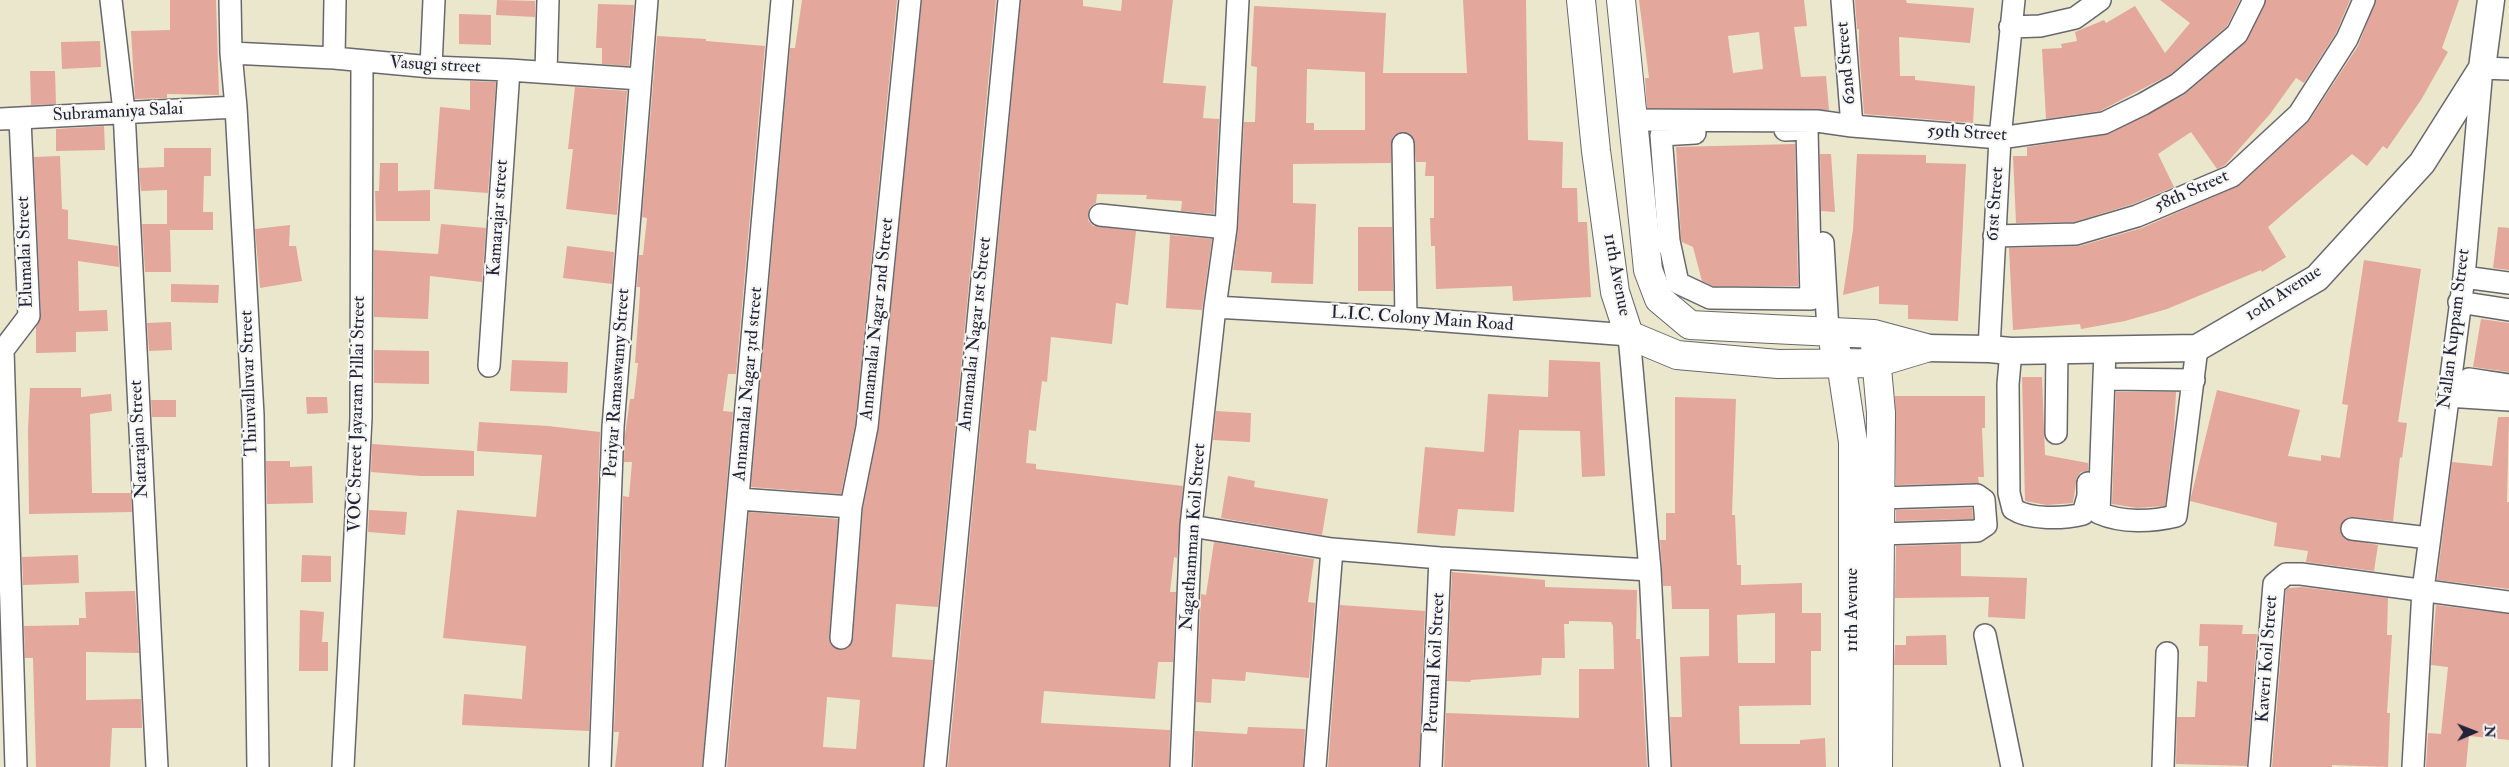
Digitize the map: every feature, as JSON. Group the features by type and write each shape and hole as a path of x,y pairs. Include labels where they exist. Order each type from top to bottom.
{"main road":[{"name":"11th Avenue","path":"1581,0 1596,151 1615,292 1629,335 1677,355 1778,364 1876,363 1926,348"},
{"name":"11th Avenue","path":"1621,0 1631,120 1657,242 1648,270 1659,299 1690,325 1874,334 1926,348"},
{"name":"11th Avenue","path":"1828,331 1841,363 1853,442 1853,767"},
{"name":"11th Avenue","path":"1874,334 1881,413 1886,534 1878,767"}],"street":[{"name":"Natarajan Street","path":"111,0 124,111 157,767"},
{"name":"Thiruvalluvar Street","path":"230,0 231,53 236,107 253,416 258,767"},
{"path":"334,58 335,0"},
{"path":"431,67 434,0"},
{"path":"546,72 548,0"},
{"name":"Periyar Ramaswamy Street","path":"600,767 613,427 648,0"},
{"name":"Annamalai Nagar 3rd street","path":"714,767 782,0"},
{"name":"Annamalai Nagar 2nd Street","path":"841,638 851,507 867,426 910,0"},
{"name":"Annamalai Nagar 1st Street","path":"935,767 943,668 1009,0"},
{"name":"Nagathamman Koil Street","path":"1181,767 1191,526 1215,307 1226,228 1238,0"},
{"name":"62nd Street","path":"1842,0 1852,126"},
{"name":"61st Street","path":"2014,0 2000,138 1994,236 2000,350 2008,384 2008,493 2013,510 2021,515 2070,517 2083,514 2088,496 2088,450"},
{"path":"2010,27 2040,26 2075,18 2100,0"},
{"name":"59th Street","path":"1631,120 1817,121 1852,126 2000,138 2104,122 2143,104 2178,84 2237,34 2254,0"},
{"name":"58th Street","path":"1994,236 2076,234 2137,216 2232,176 2299,114 2347,39 2364,0"},
{"name":"10th Avenue","path":"1926,348 2057,351 2198,348 2317,278 2422,162 2482,68 2491,0"},
{"name":"Vasugi street","path":"231,53 334,58 431,67 546,72 640,80"},
{"name":"VOC Street Jayaram Pillai Street","path":"344,767 361,418 362,61"},
{"path":"2482,68 2509,69"},
{"name":"Nallan Kuppam Street","path":"2414,767 2423,590 2429,538 2455,396 2460,302 2464,277 2482,68"},
{"name":"Kamarajar street","path":"489,366 509,70"},
{"name":"Subramaniya Salai","path":"10,119 124,111 236,107"},
{"name":"Elumalai Street","path":"10,119 29,316 3,350 16,767"},
{"path":"1817,121 1828,331"},
{"path":"1807,129 1811,298 1710,298 1678,283 1657,242 1661,135 1807,129"},
{"path":"1403,144 1406,318"},
{"path":"1100,215 1226,228"},
{"path":"2464,277 2509,283"},
{"path":"2460,302 2509,310"},
{"name":"L.I.C. Colony Main Road","path":"1215,307 1406,318 1629,335"},
{"path":"1629,335 1650,570 1660,767"},
{"path":"2105,350 2099,513 2114,520 2161,519 2176,516 2198,348"},
{"path":"2056,434 2057,351"},
{"path":"2104,379 2194,380"},
{"path":"2455,396 2468,379 2509,385"},
{"path":"2455,396 2509,400"},
{"path":"1885,498 1977,495 1984,500 1986,525 1977,531 1886,534"},
{"path":"739,499 851,507"},
{"path":"1191,526 1332,549 1440,558 1650,570"},
{"path":"2352,529 2429,538"},
{"path":"1315,767 1332,549"},
{"name":"Perumal Koil Street","path":"1431,767 1440,558"},
{"name":"Kaveri Koil Street","path":"2259,767 2274,584 2286,574 2301,574 2509,602"},
{"path":"1986,635 2012,767"},
{"path":"2163,767 2167,653"}],"building":[{"path":"170,0 216,0 219,95 167,94 167,98 135,99 131,31 170,30"},
{"path":"497,0 535,1 535,17 496,15"},
{"path":"802,0 897,0 855,425 841,494 751,487 790,48 795,48"},
{"path":"922,0 996,0 938,607 896,604 892,657 933,660 923,767 727,767 749,512 838,519 829,638 834,648 841,650 851,645 863,509 879,428","holes":["827,697 860,700 856,749 823,747"]},
{"path":"1021,0 1083,0 1083,6 1121,11 1122,0 1173,0 1163,83 1206,86 1203,118 1219,119 1214,214 1181,211 1182,201 1146,199 1147,195 1097,194 1096,203 1090,207 1088,213 1088,220 1093,226 1136,231 1128,305 1116,303 1112,344 1051,337 1047,382 1042,381 1036,431 1029,430 1026,463 1036,464 1036,469 1183,486 1177,558 1174,557 1170,592 1176,592 1173,662 1158,662 1155,699 1044,691 1041,723 1170,730 1169,767 948,767"},
{"path":"1463,0 1526,0 1528,140 1563,142 1562,188 1577,188 1578,222 1587,222 1591,297 1513,301 1512,286 1436,289 1435,246 1431,246 1430,218 1434,218 1434,176 1425,176 1426,162 1416,162 1414,138 1403,132 1396,134 1392,138 1391,163 1293,164 1293,203 1316,204 1313,284 1271,283 1272,272 1233,270 1238,229 1244,122 1255,122 1257,67 1251,66 1254,6 1386,13 1383,73 1467,73","holes":["1307,69 1365,72 1365,130 1314,130 1314,123 1306,123"]},
{"path":"1639,0 1804,0 1807,26 1794,27 1801,77 1826,76 1829,110 1647,108 1645,78 1649,78","holes":["1759,32 1763,69 1733,73 1728,36"]},
{"path":"1855,0 1906,0 1907,3 1974,8 1970,43 1899,37 1900,76 1915,76 1915,80 1975,86 1973,123 1864,114 1859,29 1857,29"},
{"path":"2160,0 2240,0 2227,26 2171,74 2100,111 2046,119 2042,49 2062,48 2061,44 2077,41 2075,32 2104,20 2106,23 2135,6 2165,53 2190,23"},
{"path":"2266,0 2350,0 2336,33 2304,83 2296,78 2270,114 2225,165 2217,169 2191,132 2158,154 2174,187 2133,204 2074,222 2016,223 2013,156 2027,156 2027,147 2109,134 2184,95 2245,43"},
{"path":"2376,0 2459,0 2442,48 2448,52 2421,100 2387,149 2383,146 2367,166 2352,154 2268,227 2286,257 2262,272 2261,270 2167,309 2125,321 2081,329 2080,324 2013,330 2009,248 2080,246 2142,228 2240,185 2309,121 2358,46"},
{"path":"598,4 634,5 629,66 602,64 602,48 596,48"},
{"path":"459,14 491,15 491,45 459,44"},
{"path":"657,36 706,39 706,41 765,46 736,374 728,374 723,411 733,412 702,767 615,767 619,732 614,732 623,496 629,497 632,462 624,462 625,435 630,399 634,399 638,363 635,363 640,287 637,287 639,255 643,255 647,218 642,217"},
{"path":"100,41 101,67 62,69 61,42"},
{"path":"30,71 55,71 56,104 31,105"},
{"path":"470,81 496,82 488,193 434,189 440,107 470,110"},
{"path":"575,87 627,91 617,215 566,209 573,149 568,149"},
{"path":"104,126 105,150 56,151 56,129"},
{"path":"1795,144 1798,286 1713,286 1702,281 1693,247 1682,242 1681,239 1676,147"},
{"path":"164,148 211,148 211,176 204,176 203,212 213,212 213,230 170,230 171,272 145,272 142,224 167,224 167,190 141,191 139,168 164,167"},
{"path":"1820,154 1831,154 1835,212 1821,211"},
{"path":"1857,154 1926,155 1926,163 1966,164 1958,321 1908,319 1908,305 1879,304 1879,286 1843,295 1853,230"},
{"path":"60,156 62,209 68,210 68,239 118,246 119,267 78,261 79,311 107,310 108,331 76,332 76,352 36,353 36,327 41,315 34,157"},
{"path":"380,163 398,163 398,191 430,190 430,221 376,221 375,191 379,191"},
{"path":"441,224 486,228 482,282 430,276 428,319 374,317 374,250 438,254"},
{"path":"290,225 289,246 296,246 302,281 260,288 255,229"},
{"path":"1358,227 1392,227 1393,291 1358,291"},
{"path":"2498,227 2509,228 2509,270 2493,268"},
{"path":"1170,235 1212,239 1202,310 1166,308"},
{"path":"567,246 614,252 612,284 563,278"},
{"path":"2364,260 2421,269 2398,422 2407,423 2402,458 2400,457 2393,521 2353,517 2347,518 2340,527 2341,534 2345,539 2378,545 2374,571 2306,562 2308,551 2274,546 2277,523 2190,501 2217,390 2300,410 2288,456 2321,461 2321,455 2340,458 2348,405 2342,404"},
{"path":"171,284 219,285 218,303 171,302"},
{"path":"2481,319 2509,323 2509,372 2473,367"},
{"path":"171,322 172,350 149,351 147,323"},
{"path":"374,350 429,351 429,384 374,383"},
{"path":"512,360 568,362 567,393 510,391"},
{"path":"1549,360 1600,362 1605,476 1582,477 1580,431 1519,430 1514,512 1458,509 1455,536 1417,533 1425,447 1484,452 1488,394 1548,397"},
{"path":"2022,377 2042,377 2045,455 2088,463 2088,471 2081,472 2077,477 2073,503 2047,505 2025,501"},
{"path":"30,388 81,388 81,397 111,394 112,411 90,414 92,493 131,493 132,512 29,514 28,429"},
{"path":"2116,392 2176,392 2174,431 2165,506 2137,508 2112,504"},
{"path":"1895,396 1985,396 1985,428 1982,428 1984,477 1978,477 1979,483 1896,485"},
{"path":"306,397 327,397 328,413 307,414"},
{"path":"1675,397 1736,399 1732,515 1735,515 1737,565 1741,565 1741,585 1802,583 1802,613 1821,613 1821,651 1811,651 1811,705 1739,706 1740,744 1800,744 1800,740 1825,738 1826,767 1672,767 1670,717 1682,717 1680,657 1709,656 1709,609 1672,609 1671,586 1663,586 1660,540 1666,540 1666,513 1675,513","holes":["1775,613 1775,663 1738,663 1737,615"]},
{"path":"151,400 176,400 176,417 152,417"},
{"path":"1216,411 1251,413 1250,442 1213,440"},
{"path":"2498,417 2509,417 2507,502 2509,502 2509,589 2437,580 2452,462 2492,466"},
{"path":"479,422 548,426 600,432 589,731 462,725 464,694 522,699 526,646 443,638 457,510 536,517 542,455 477,451"},
{"path":"372,444 474,451 474,476 421,476 371,472"},
{"path":"266,461 290,461 290,467 312,466 313,503 267,504"},
{"path":"1228,476 1255,481 1254,487 1328,499 1322,535 1221,518"},
{"path":"1972,508 1973,519 1896,521 1896,510"},
{"path":"369,510 407,512 405,535 368,532"},
{"path":"1214,542 1314,559 1308,602 1315,603 1309,678 1246,672 1245,681 1212,679 1211,703 1196,702 1201,594 1206,595"},
{"path":"1961,544 1961,576 2027,578 2025,619 1988,617 1989,597 1895,598 1896,546"},
{"path":"78,555 79,583 23,585 22,557"},
{"path":"302,555 331,556 331,582 301,582"},
{"path":"1452,572 1545,580 1545,587 1637,590 1636,639 1640,639 1647,767 1444,767 1446,713 1579,718 1579,669 1614,669 1613,626 1611,622 1569,621 1569,624 1564,624 1565,658 1542,658 1541,675 1471,680 1470,682 1447,681"},
{"path":"2302,587 2388,598 2387,635 2392,635 2387,713 2390,713 2388,767 2332,765 2332,767 2272,767 2286,590"},
{"path":"135,591 139,653 86,652 86,700 141,699 142,728 112,728 110,767 36,767 33,658 25,658 24,626 79,625 79,618 86,618 85,592"},
{"path":"1340,605 1425,611 1419,767 1328,767"},
{"path":"2436,605 2509,614 2509,740 2469,736 2466,767 2426,767 2428,733 2441,734 2448,667 2431,665"},
{"path":"300,610 324,612 322,642 328,642 328,671 299,671"},
{"path":"2200,624 2243,625 2242,634 2257,634 2247,766 2176,764 2177,717 2195,717 2197,681 2207,682 2208,646 2199,646"},
{"path":"1946,635 1947,665 1894,665 1895,645 1906,645 1906,636"},
{"path":"1248,727 1305,729 1303,767 1194,767 1195,731 1247,734"}]}
